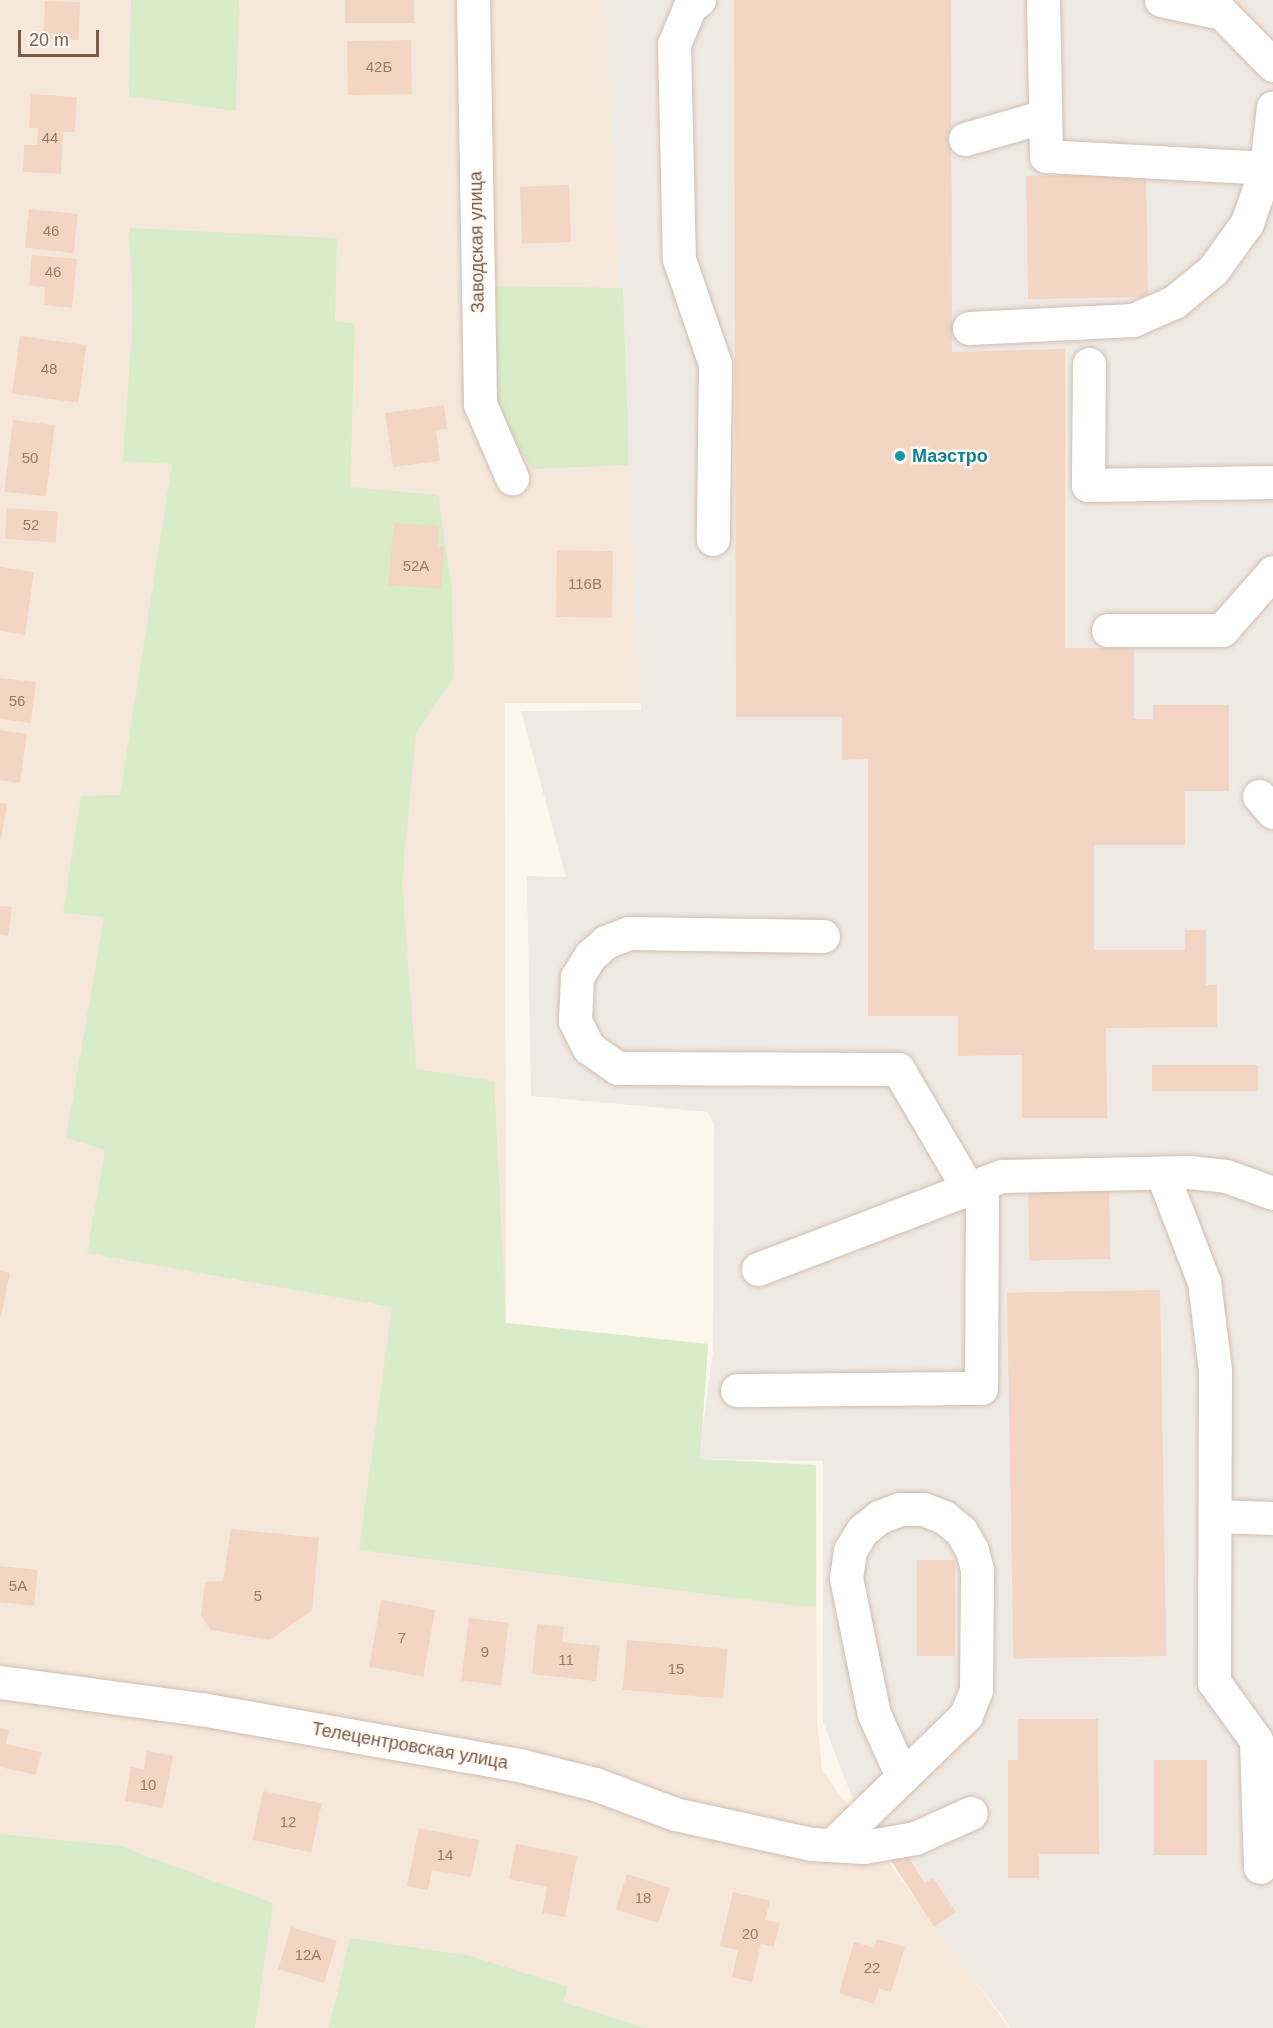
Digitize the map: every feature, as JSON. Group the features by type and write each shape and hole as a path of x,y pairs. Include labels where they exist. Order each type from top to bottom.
{"street":[{"name":"Заводская улица","path":"473,0 480,404 513,478"},
{"path":"699,0 690,6 674,44 678,223 679,259 715,364 713,539"},
{"path":"1043,0 1046,156 1266,168"},
{"path":"1161,0 1222,13 1273,65"},
{"path":"969,328 1133,320 1174,302 1213,270 1247,222 1266,168 1273,107"},
{"path":"965,139 1046,116"},
{"path":"1089,364 1088,485 1273,482"},
{"path":"1108,630 1222,630 1273,572"},
{"path":"737,1390 981,1388 975,1188 897,1069 618,1068 602,1060 580,1035 573,998 577,977 590,956 606,942 629,933 824,936"},
{"path":"1162,1173 1204,1282 1215,1370 1214,1682 1257,1740 1260,1867"},
{"path":"758,1269 1002,1176 1162,1173 1226,1176 1273,1193"},
{"path":"822,1845 902,1776 966,1715 976,1690 972,1550 961,1531 944,1517 923,1509 879,1516 862,1531 850,1550 846,1578 874,1714 902,1776"},
{"path":"1215,1516 1273,1518"},
{"name":"Телецентровская улица","path":"0,1682 201,1709 523,1766 595,1784 675,1814 822,1845 864,1847 915,1838 971,1814"}],"shaded area":[{"path":"0,0 630,0 642,703 505,703 506,1323 708,1344 700,1459 816,1465 817,1718 822,1770 1009,2028 0,2028"},
{"path":"605,0 1273,0 1273,2028 1011,2028 934,1927 854,1802 823,1722 823,1461 699,1459 713,1351 714,1124 708,1112 531,1096 527,876 566,877 521,711 641,710"}],"green space":[{"path":"131,0 239,0 236,111 129,96"},
{"path":"129,228 337,238 335,321 355,324 350,487 438,495 452,592 454,677 416,733 402,881 416,1069 494,1081 506,1323 708,1344 700,1459 816,1465 816,1608 359,1550 392,1307 87,1253 105,1150 66,1138 104,917 63,913 81,796 120,795 172,464 123,461 133,314"},
{"path":"496,286 623,288 629,465 532,469 494,402"},
{"path":"0,1834 120,1846 273,1903 255,2028 0,2028"},
{"path":"350,1938 471,1956 568,1987 563,2002 646,2028 329,2028"}],"building":[{"path":"345,0 414,0 414,23 345,23"},
{"name":"Маэстро","path":"734,0 951,0 952,352 1065,349 1065,648 1134,648 1134,719 1153,719 1153,705 1229,705 1229,791 1185,791 1185,845 1094,845 1094,950 1185,950 1185,930 1206,930 1206,985 1217,985 1217,1027 1106,1028 1107,1118 1022,1118 1022,1055 958,1056 958,1016 868,1016 868,759 842,760 842,717 736,717"},
{"path":"45,1 80,2 79,40 44,39"},
{"path":"411,40 412,94 348,95 347,41"},
{"path":"31,94 77,97 75,132 63,132 61,174 23,172 24,145 37,145 38,128 29,128"},
{"path":"1146,174 1148,297 1028,299 1026,176"},
{"path":"569,185 571,242 522,244 520,187"},
{"path":"29,209 78,214 74,253 25,248"},
{"path":"32,255 77,259 72,308 44,305 45,287 29,285"},
{"path":"20,336 86,345 78,403 12,393"},
{"path":"444,405 447,429 436,430 440,461 393,467 385,413"},
{"path":"13,420 55,425 46,497 4,491"},
{"path":"7,508 58,512 56,542 5,539"},
{"path":"394,523 439,526 438,546 444,547 441,589 388,585"},
{"path":"557,550 613,551 612,618 556,617"},
{"path":"0,567 34,572 25,635 0,631"},
{"path":"0,678 36,682 31,723 0,719"},
{"path":"0,730 27,734 20,783 0,780"},
{"path":"0,803 7,804 1,839 0,839"},
{"path":"0,906 12,907 8,936 0,935"},
{"path":"1152,1065 1258,1065 1258,1091 1152,1091"},
{"path":"1109,1182 1110,1259 1029,1260 1028,1183"},
{"path":"0,1271 10,1273 1,1316 0,1316"},
{"path":"1160,1290 1166,1656 1013,1659 1007,1293"},
{"path":"231,1529 319,1538 312,1610 270,1640 211,1630 201,1616 205,1582 223,1581"},
{"path":"917,1560 955,1560 955,1656 917,1656"},
{"path":"0,1566 38,1570 34,1606 0,1602"},
{"path":"381,1600 435,1610 423,1677 369,1667"},
{"path":"469,1618 509,1623 501,1685 461,1681"},
{"path":"537,1624 564,1627 562,1642 600,1646 596,1681 532,1674"},
{"path":"627,1640 728,1649 723,1699 623,1690"},
{"path":"1018,1719 1098,1719 1099,1854 1039,1854 1039,1878 1008,1878 1008,1760 1018,1760"},
{"path":"0,1728 9,1730 6,1744 41,1752 36,1775 0,1767"},
{"path":"147,1751 173,1756 163,1808 125,1801 131,1767 144,1769"},
{"path":"1154,1760 1207,1760 1207,1855 1154,1855"},
{"path":"263,1791 322,1803 311,1852 253,1840"},
{"path":"419,1828 479,1840 471,1877 432,1870 428,1890 407,1886"},
{"path":"516,1844 577,1856 565,1917 542,1913 547,1887 509,1879"},
{"path":"904,1850 925,1883 933,1878 956,1912 934,1927 890,1859"},
{"path":"627,1874 670,1888 658,1923 616,1909"},
{"path":"733,1892 770,1901 765,1920 780,1923 774,1947 761,1944 752,1982 732,1977 738,1950 720,1946"},
{"path":"291,1927 337,1941 324,1983 278,1969"},
{"path":"877,1939 905,1947 891,1992 879,1988 874,2004 839,1993 854,1942 874,1948"}],"place":[{"name":"Маэстро","path":"900,456"}]}
